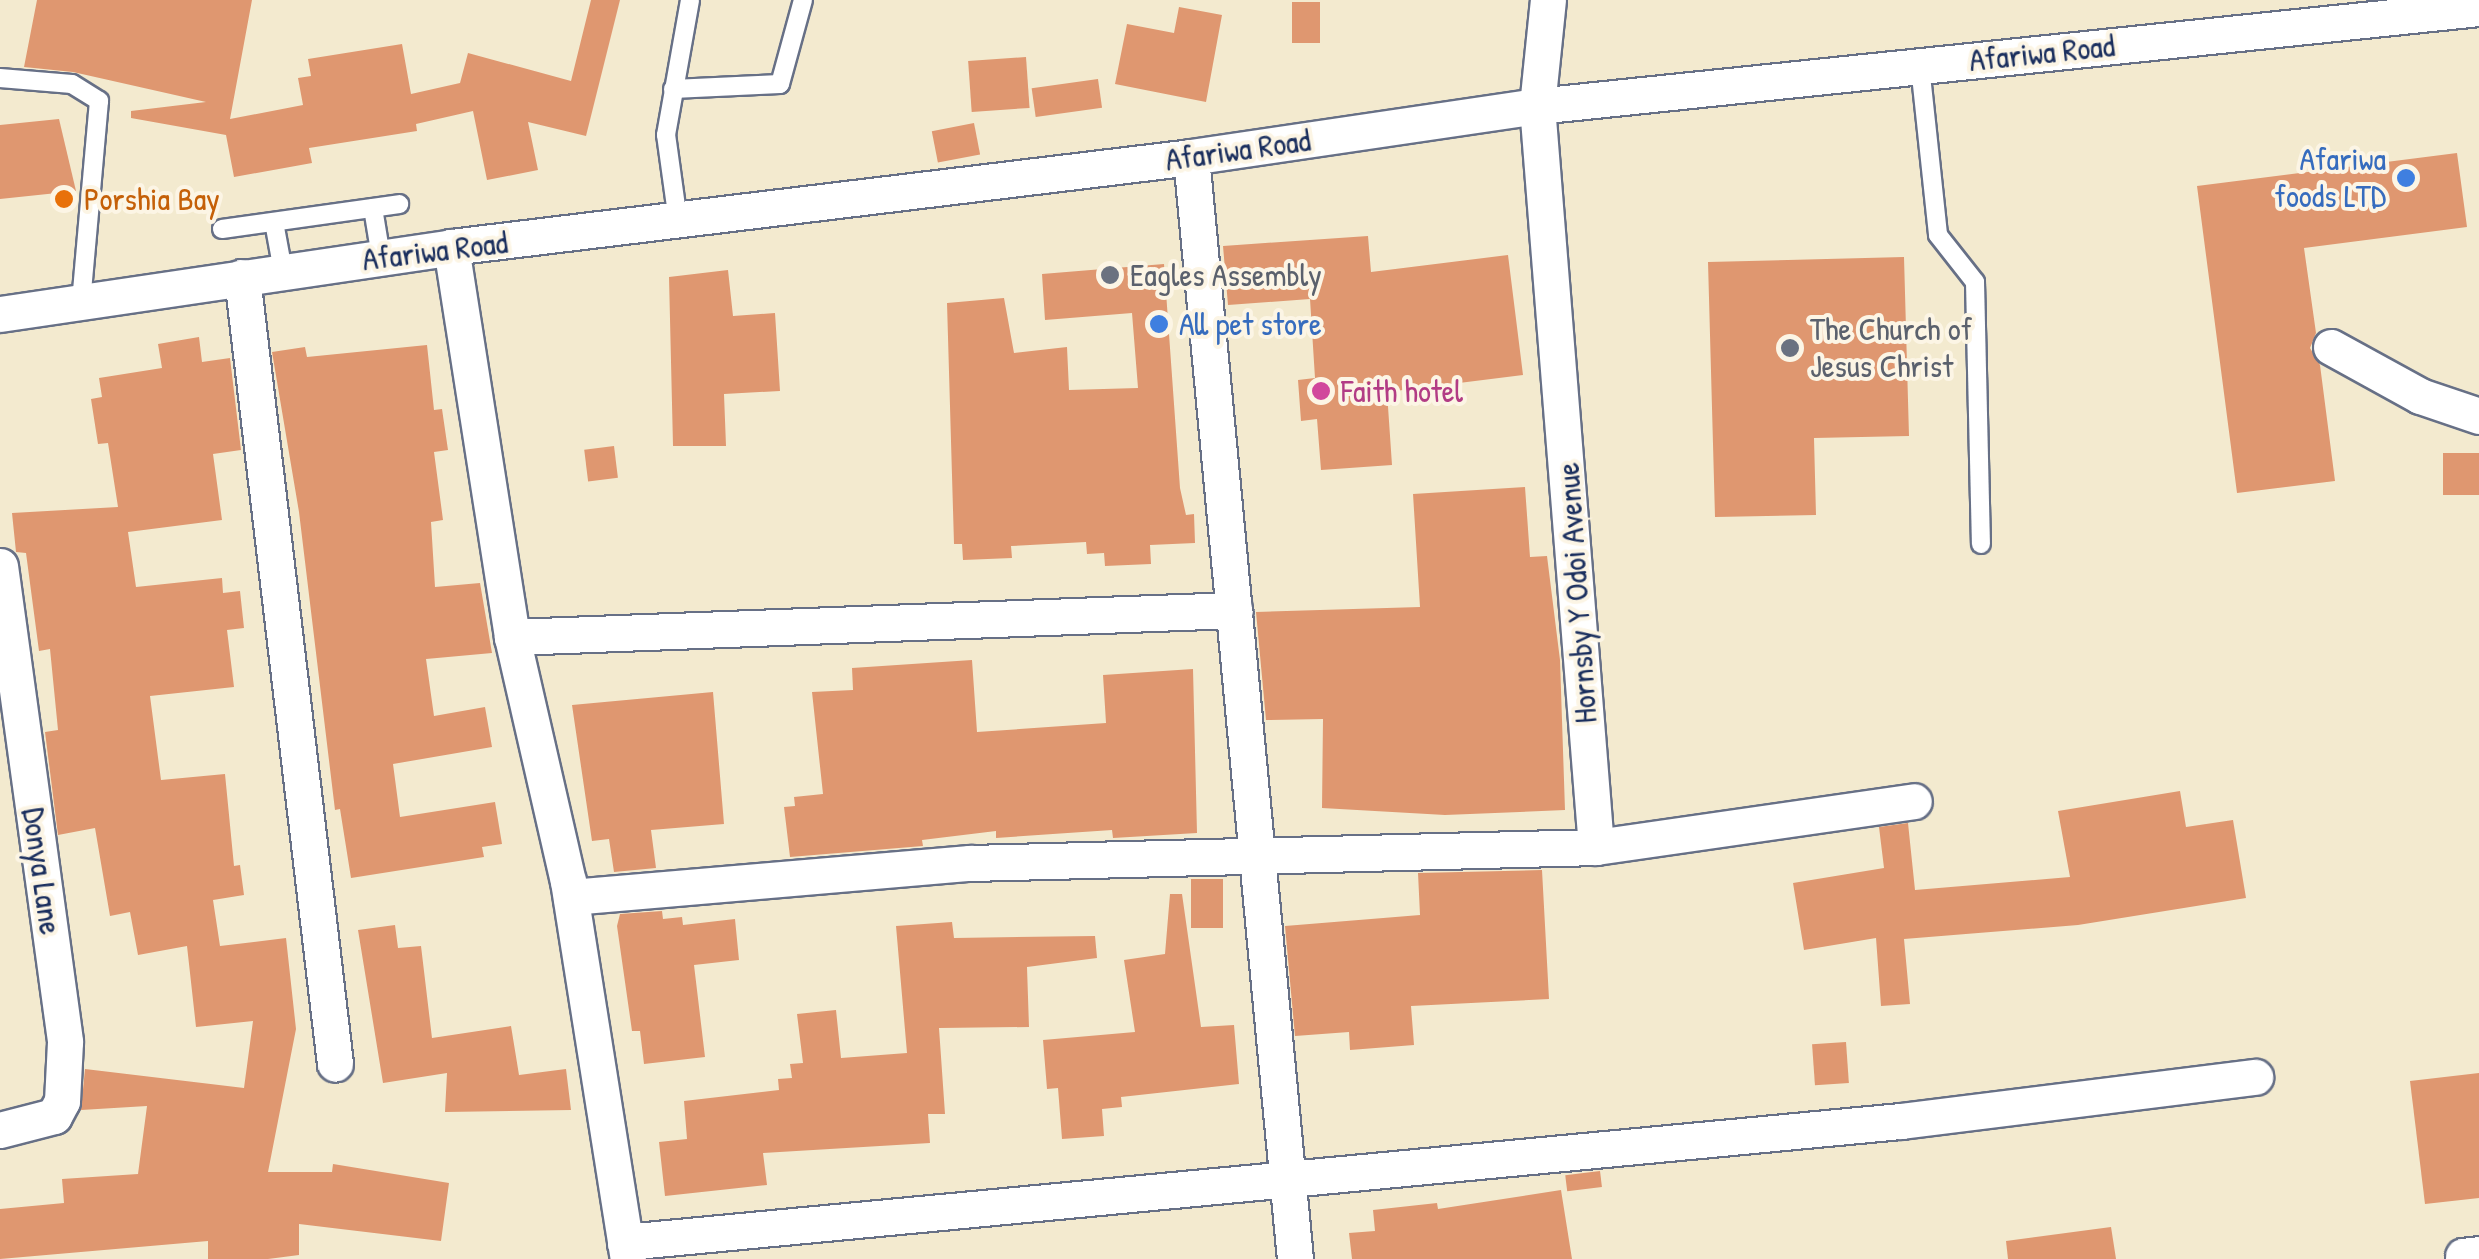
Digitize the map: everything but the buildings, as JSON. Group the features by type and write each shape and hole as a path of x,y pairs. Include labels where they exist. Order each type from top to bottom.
{"street":[{"name":"Hornsby Y Odoi Avenue","path":"1548,0 1537,106 1596,847"},
{"name":"Afariwa Road","path":"0,314 451,247 1192,157 1537,106 2479,8"},
{"path":"1192,157 1284,1178 1295,1259"},
{"path":"451,247 512,637 571,897 626,1250 1284,1178 1900,1121 2255,1078"},
{"path":"242,277 335,1064"},
{"path":"2331,347 2420,396 2479,416"},
{"name":"Donya Lane","path":"0,566 65,1042 62,1101 54,1116 0,1130"},
{"path":"512,637 1234,610"},
{"path":"571,897 970,862 1596,847 1914,800"}],"lane":[{"path":"678,222 666,135 690,0"},
{"path":"672,89 780,84 803,0"},
{"path":"1920,66 1938,235 1975,282 1981,544"},
{"path":"0,78 72,84 99,101 81,302"},
{"path":"222,229 399,204"},
{"path":"372,208 381,257"},
{"path":"274,222 284,271"}],"place":[{"name":"Afariwa foods LTD","path":"2406,178"},
{"name":"Porshia Bay","path":"64,199"},
{"name":"Eagles Assembly","path":"1110,275"},
{"name":"All pet store","path":"1159,324"},
{"name":"The Church of Jesus Christ","path":"1790,348"},
{"name":"Faith hotel","path":"1321,391"}]}
